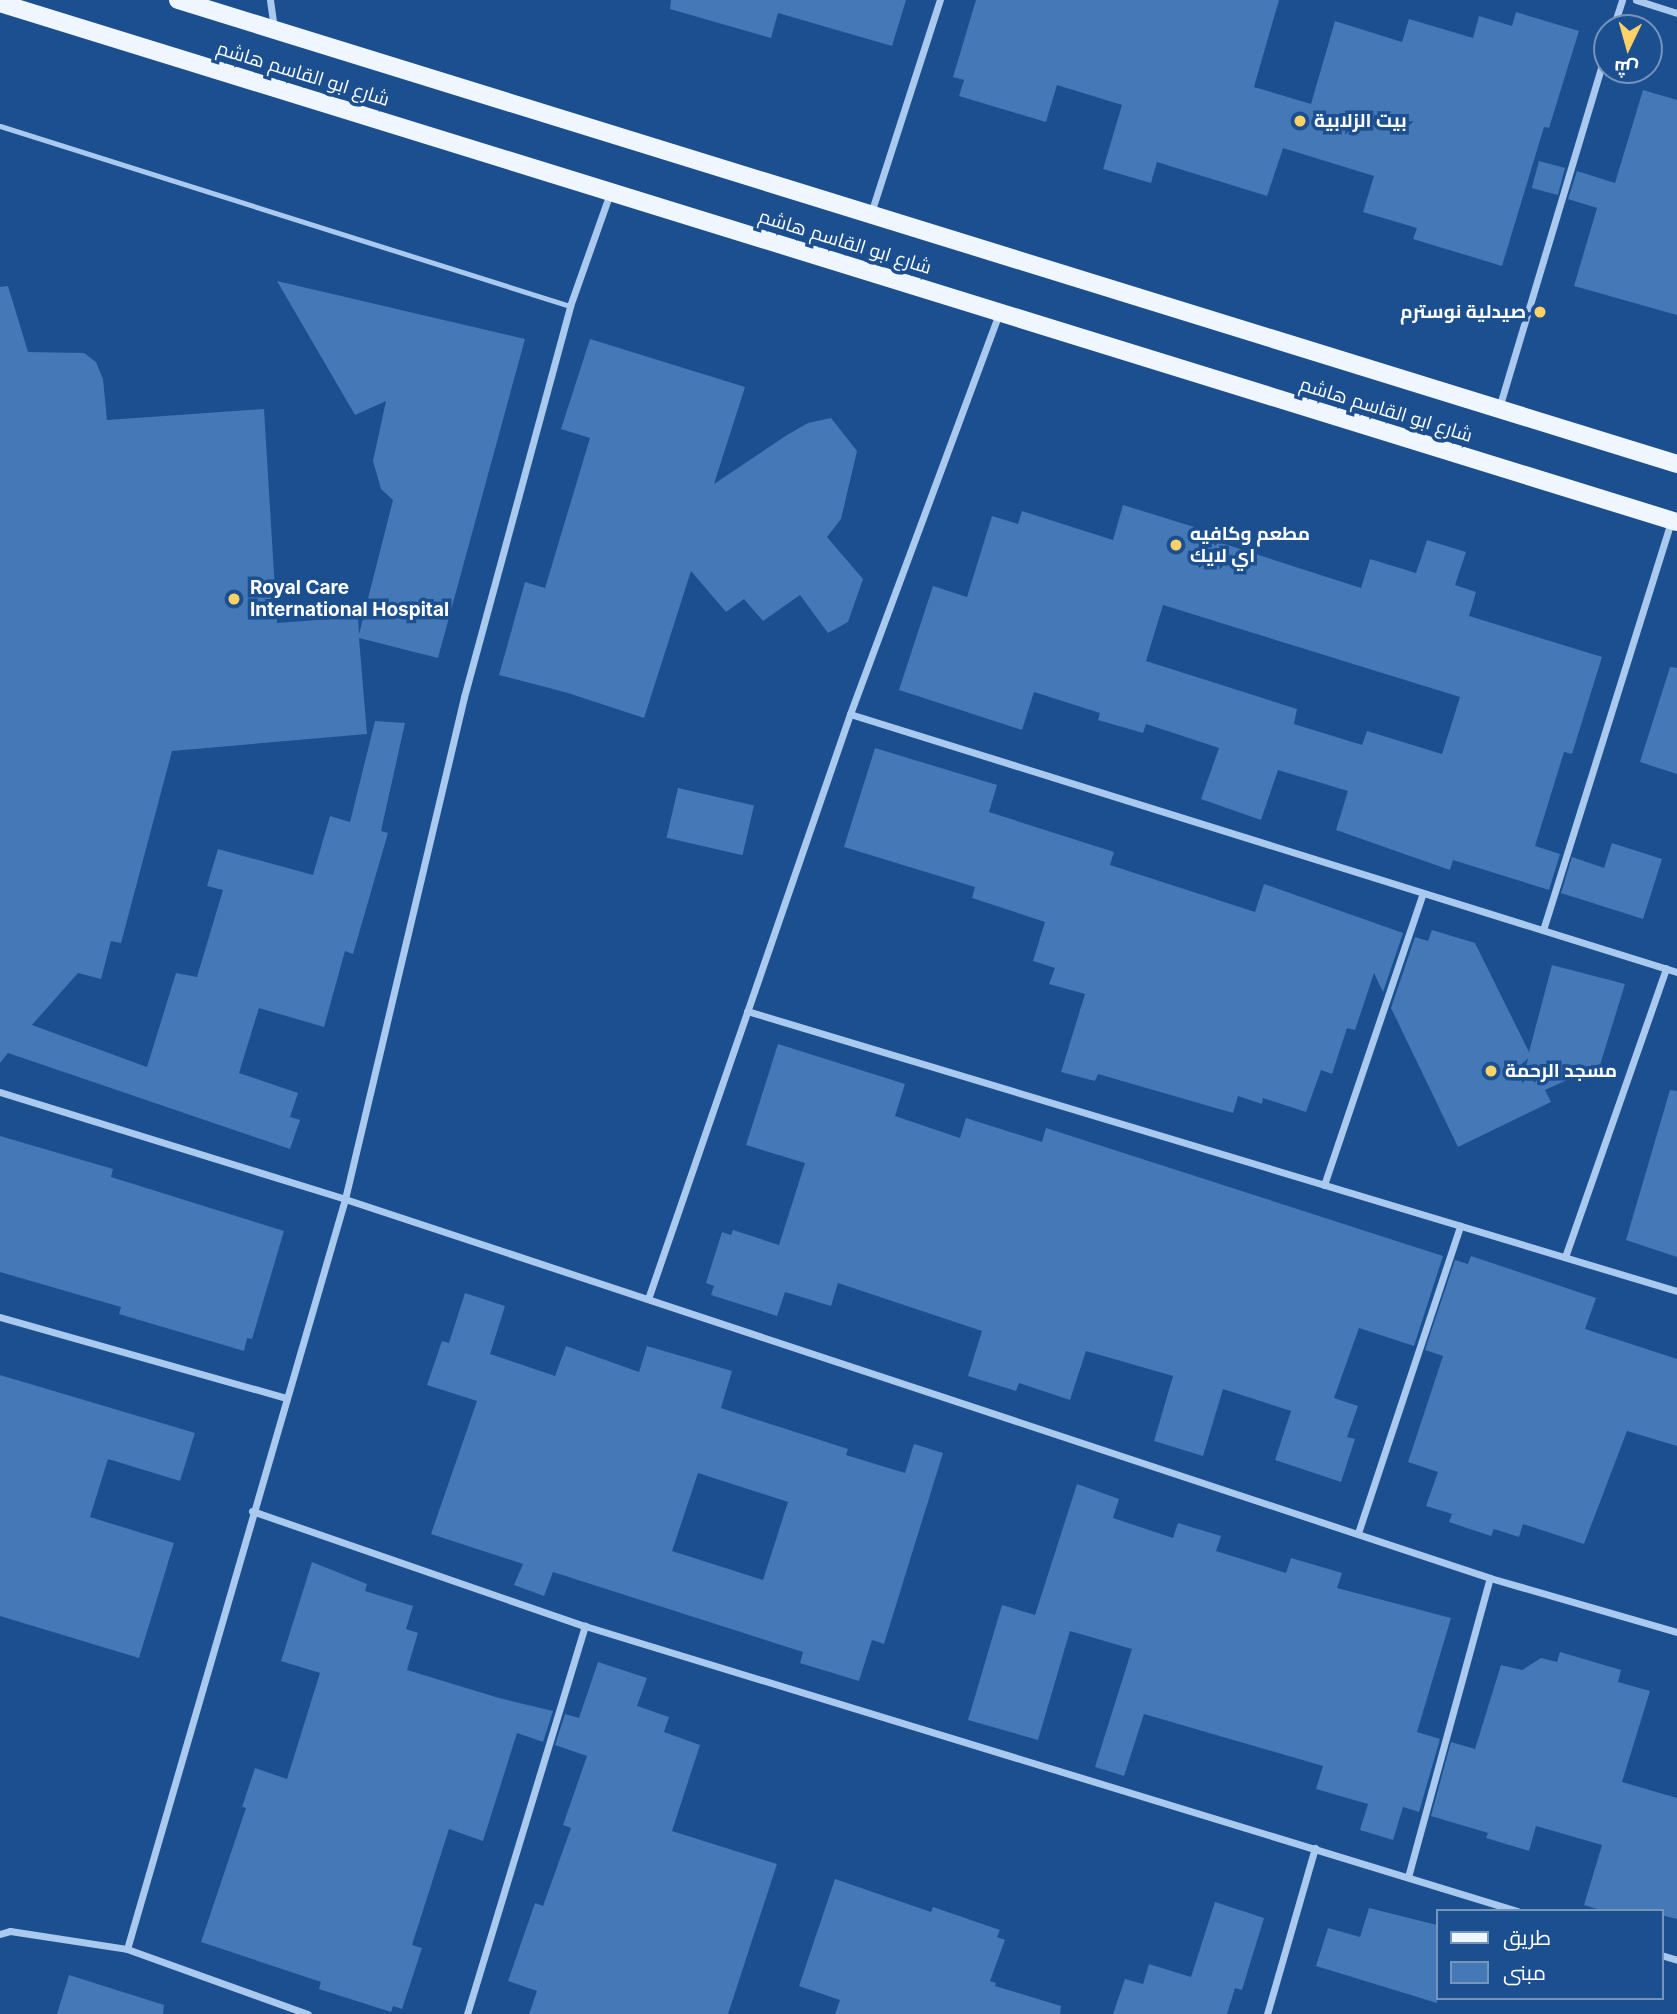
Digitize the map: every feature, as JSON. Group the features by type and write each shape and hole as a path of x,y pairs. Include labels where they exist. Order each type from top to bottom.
{"main road":[{"name":"شارع ابو القاسم هاشم","path":"178,0 1677,464"},
{"name":"شارع ابو القاسم هاشم","path":"0,3 1674,522"}],"street":[{"path":"270,0 274,30"},
{"path":"871,214 940,0"},
{"path":"1636,0 1677,13"},
{"path":"1499,408 1596,84"},
{"path":"127,1950 252,1511 345,1199 464,697 570,306 611,191"},
{"path":"648,1299 850,715 1000,312"},
{"path":"1543,930 1674,522"},
{"path":"850,715 1677,972"},
{"path":"1324,1185 1423,893"},
{"path":"1564,1257 1666,968"},
{"path":"747,1011 1677,1291"},
{"path":"0,1091 345,1199 1490,1578 1677,1632"},
{"path":"1358,1533 1460,1226"},
{"path":"0,1317 286,1398"},
{"path":"252,1511 585,1626 1511,1909"},
{"path":"1408,1877 1490,1578"},
{"path":"467,2014 585,1626"},
{"path":"1267,2014 1315,1848"},
{"path":"0,1934 10,1931 127,1950 308,2014"}],"lane":[{"path":"0,126 570,306"}],"building":[{"path":"671,0 906,0 892,46 778,13 771,38 670,9"},
{"path":"976,0 1279,0 1254,87 1311,104 1335,21 1402,42 1409,19 1473,38 1479,16 1512,26 1516,12 1579,31 1549,128 1544,127 1502,266 1413,239 1417,228 1363,212 1374,176 1283,148 1267,196 1157,162 1151,183 1103,169 1122,105 1057,85 1046,122 959,96 964,80 953,77"},
{"path":"1643,90 1677,100 1677,315 1574,286 1597,208 1568,199 1577,171 1615,183"},
{"path":"1539,161 1565,168 1558,195 1532,188"},
{"name":"Royal Care International Hospital","path":"277,281 525,339 438,658 359,638 367,734 172,751 121,943 111,941 101,979 78,973 32,1025 147,1067 176,973 197,977 223,890 207,886 218,849 313,875 330,816 350,822 375,721 405,723 381,831 388,833 353,954 345,951 324,1027 259,1008 239,1073 298,1093 290,1117 300,1120 290,1149 8,1053 0,1063 0,287 8,286 28,352 84,353 96,362 103,379 107,420 264,409 277,623 358,617 359,634 393,500 381,489 373,461 386,401 355,415"},
{"path":"590,339 745,387 714,484 808,423 831,418 857,451 841,519 827,537 863,579 848,622 828,633 800,595 763,621 744,599 726,612 691,571 644,718 568,693 499,675 525,582 545,588 590,438 561,429"},
{"path":"1123,505 1217,534 1215,541 1361,588 1370,559 1416,573 1427,540 1466,552 1455,585 1476,592 1469,616 1602,657 1572,754 1564,752 1535,846 1560,854 1549,890 1453,860 1450,870 1336,830 1348,791 1278,770 1261,820 1201,799 1219,748 1146,724 1143,733 1098,720 1100,713 1034,692 1022,730 899,690 933,586 967,597 992,516 1018,524 1022,511 1113,540","holes":["1163,605 1460,697 1442,754 1367,731 1362,745 1294,724 1297,709 1146,661"]},
{"path":"1670,667 1677,668 1677,774 1640,762"},
{"path":"875,748 997,785 989,812 1114,852 1110,865 1255,912 1264,884 1403,933 1383,992 1374,973 1355,1030 1347,1028 1332,1074 1321,1070 1306,1112 1263,1098 1262,1104 1238,1096 1233,1113 1098,1074 1095,1081 1061,1072 1085,994 1049,984 1055,968 1033,961 1045,922 972,898 975,887 844,847"},
{"path":"678,788 754,806 743,855 667,838"},
{"path":"1612,843 1662,859 1643,919 1561,893 1572,857 1604,868"},
{"path":"1432,930 1475,943 1529,1052 1552,965 1625,984 1600,1065 1545,1090 1551,1102 1458,1147 1391,1008 1415,937 1428,941"},
{"path":"778,1044 905,1084 895,1116 960,1138 966,1118 1042,1142 1046,1128 1443,1256 1414,1346 1359,1328 1334,1398 1358,1406 1347,1437 1355,1439 1341,1482 1275,1460 1291,1411 1223,1389 1203,1456 1154,1441 1173,1376 1086,1351 1070,1400 1019,1383 1016,1391 968,1376 982,1331 838,1283 831,1306 785,1292 777,1316 711,1295 714,1286 706,1283 722,1232 731,1235 733,1230 779,1245 805,1163 746,1145"},
{"path":"1670,1090 1677,1091 1677,1257 1626,1240"},
{"path":"0,1136 113,1169 111,1177 284,1231 252,1339 247,1338 244,1351 119,1314 121,1307 0,1272"},
{"path":"1471,1256 1596,1298 1585,1329 1677,1359 1677,1446 1627,1431 1584,1544 1523,1524 1519,1537 1494,1529 1491,1536 1449,1522 1452,1514 1426,1506 1438,1472 1408,1462 1443,1356 1425,1350 1455,1260 1468,1264"},
{"path":"465,1293 505,1306 490,1354 555,1376 566,1346 639,1372 647,1346 732,1371 721,1408 848,1449 846,1455 905,1473 914,1444 943,1453 884,1644 872,1640 859,1681 800,1663 803,1652 553,1572 544,1596 514,1585 523,1564 431,1534 477,1401 427,1385 442,1341 449,1343","holes":["698,1473 788,1502 763,1580 672,1551"]},
{"path":"0,1375 195,1433 180,1481 108,1459 90,1517 174,1543 139,1658 0,1616"},
{"path":"1077,1484 1119,1499 1113,1518 1173,1538 1178,1523 1221,1536 1216,1551 1286,1573 1291,1558 1342,1573 1337,1588 1451,1618 1417,1732 1440,1739 1419,1812 1403,1807 1393,1840 1360,1830 1368,1804 1316,1789 1323,1766 1144,1714 1124,1776 1095,1767 1132,1649 1070,1631 1038,1740 968,1720 1002,1605 1035,1615"},
{"path":"312,1562 367,1584 365,1591 413,1606 406,1629 418,1633 407,1670 553,1711 543,1742 517,1733 483,1841 449,1829 412,1945 422,1948 402,2009 393,2006 391,2012 319,1989 321,1982 201,1942 246,1808 242,1807 255,1768 287,1779 320,1673 281,1661"},
{"path":"1560,1652 1621,1670 1618,1682 1650,1691 1622,1782 1677,1798 1677,1919 1663,1916 1663,1909 1597,1909 1584,1905 1602,1845 1536,1826 1529,1851 1486,1838 1488,1833 1431,1816 1451,1742 1475,1749 1501,1665 1522,1670 1541,1658 1557,1662"},
{"path":"598,1662 647,1678 637,1706 669,1717 664,1732 700,1745 672,1831 777,1864 728,2014 529,2014 537,1991 508,1981 535,1903 543,1906 571,1828 563,1825 587,1756 555,1745 565,1714 579,1718"},
{"path":"835,1879 931,1912 933,1907 1000,1930 997,1937 1005,1940 990,1981 996,1983 995,1986 1061,2006 1060,2014 835,2014 840,2000 799,1986"},
{"path":"1215,1902 1264,1918 1242,1990 1235,1988 1227,2014 1113,2014 1125,1979 1143,1984 1149,1964 1191,1977"},
{"path":"1369,1908 1436,1925 1437,2003 1316,1966 1328,1928 1360,1937"},
{"path":"69,1975 164,2005 163,2014 57,2014"}],"place":[{"name":"بيت الزلابية","path":"1300,121"},
{"name":"صيدلية نوسترم","path":"1540,312"},
{"name":"مطعم وكافيه اي لايك","path":"1176,545"},
{"name":"Royal Care International Hospital","path":"234,599"},
{"name":"مسجد الرحمة","path":"1491,1071"}]}
